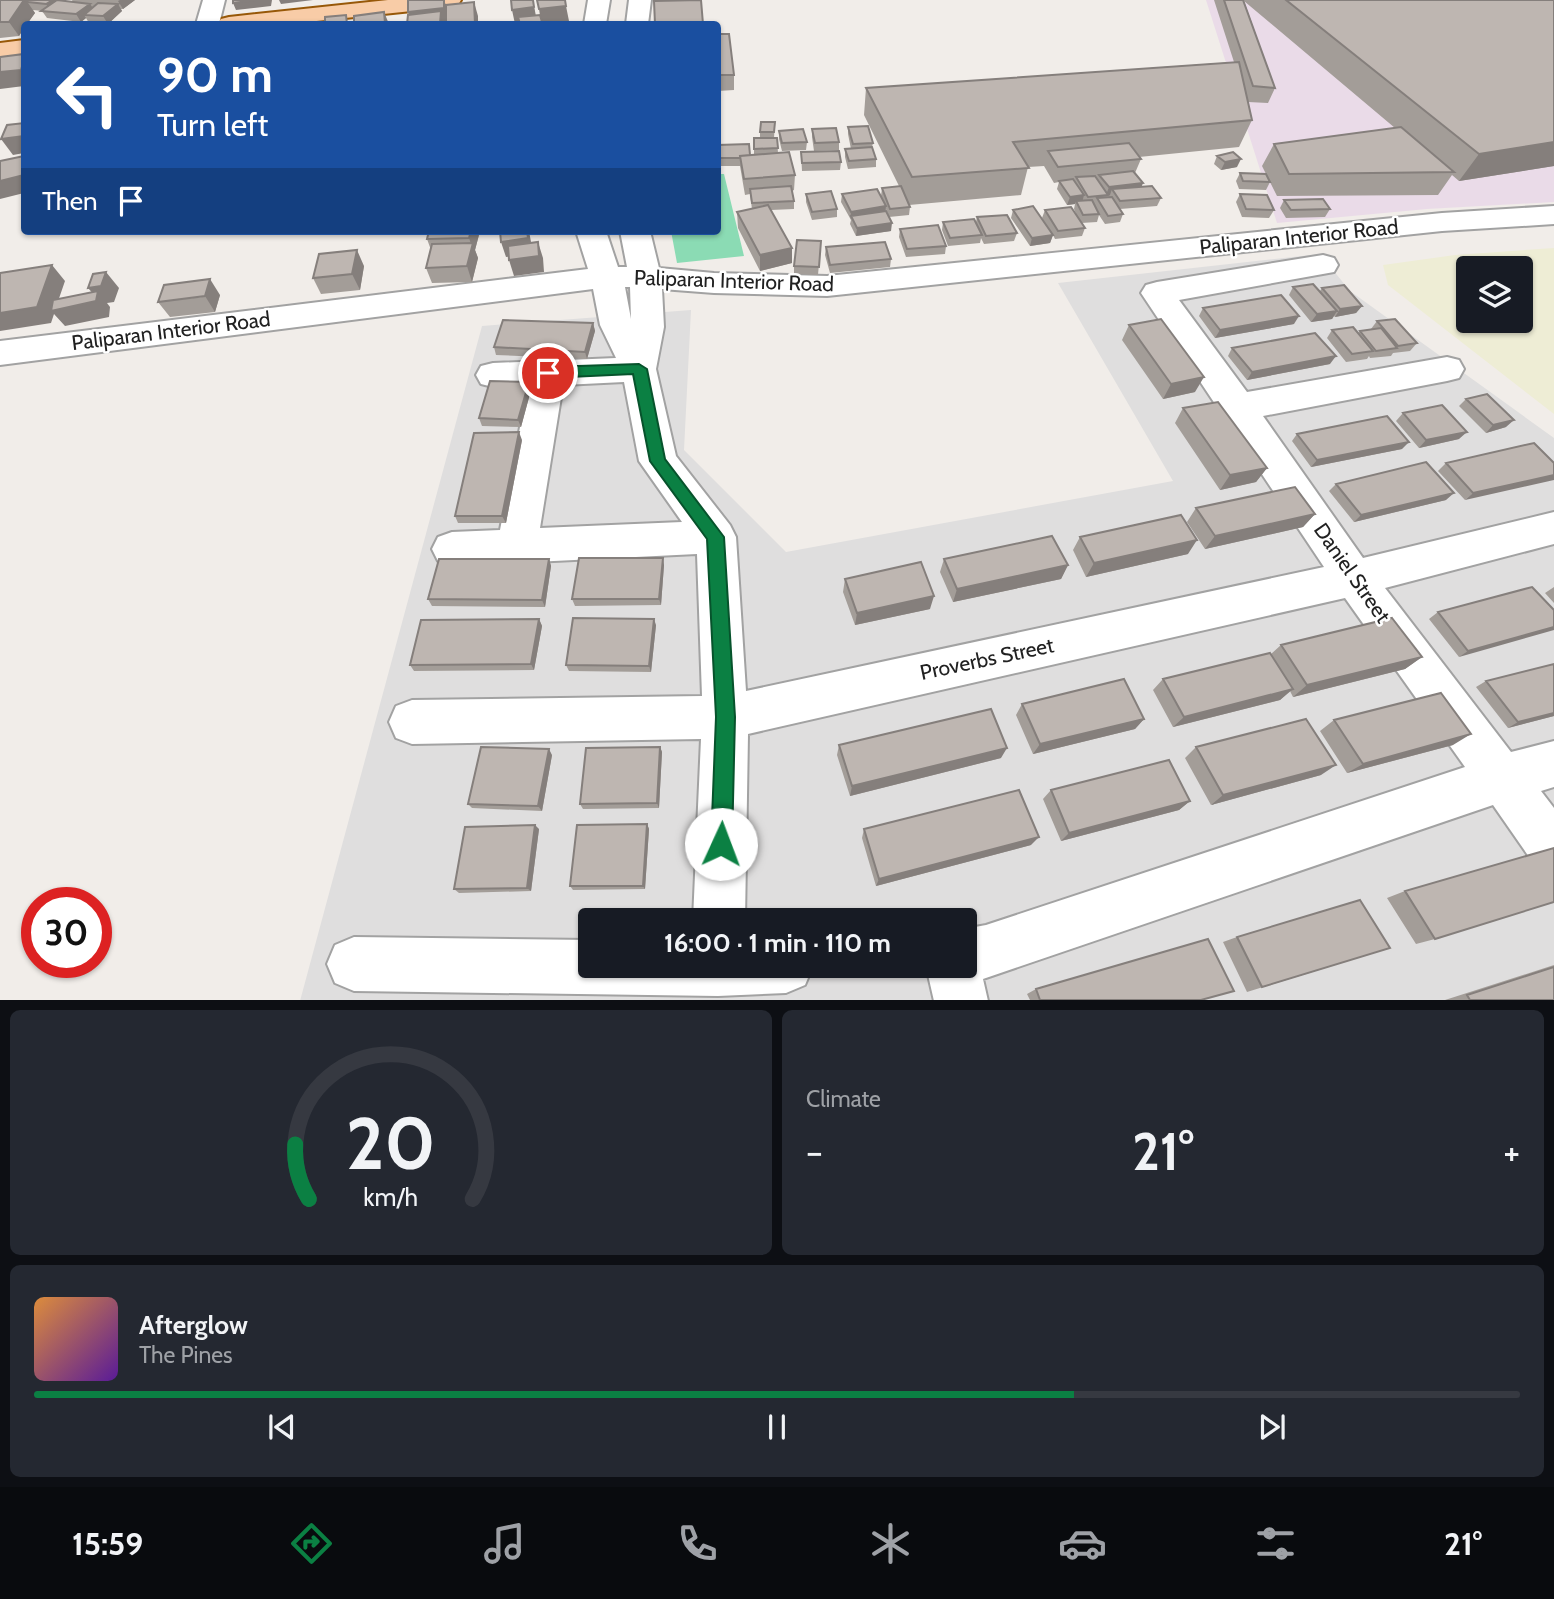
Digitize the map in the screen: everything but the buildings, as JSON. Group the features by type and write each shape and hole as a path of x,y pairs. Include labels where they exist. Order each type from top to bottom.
{"main road":[{"path":"257,21 450,0"},
{"path":"0,50 21,47"}],"street":[{"path":"209,21 214,0"},
{"path":"596,21 599,0"},
{"path":"637,21 640,0"},
{"name":"Paliparan Interior Road","path":"0,353 607,277 645,276 714,283 827,286 1442,222 1554,215"},
{"path":"592,235 607,277 617,325 639,369 658,461 716,537 725,717 720,908"},
{"path":"636,235 645,276 648,327 639,369"},
{"name":"Daniel Street","path":"1324,265 1157,293 1354,578 1554,849"},
{"path":"493,374 639,369"},
{"path":"1238,407 1447,369"},
{"path":"517,548 548,373"},
{"name":"Proverbs Street","path":"412,722 725,717 1354,578 1554,528"},
{"path":"452,549 716,537"},
{"path":"977,954 1503,778 1554,764"},
{"path":"354,964 578,964"},
{"path":"956,978 961,1000"}],"shaded area":[{"path":"1206,0 1554,0 1554,202 1427,209 1277,223"},
{"path":"1320,254 1350,291 1554,438 1554,1000 300,1000 482,326 691,310 684,450 786,552 1173,481 1058,283"}],"green space":[{"path":"721,174 724,174 744,256 677,263 672,235 721,235"},
{"path":"1554,248 1554,414 1388,285 1383,265 1455,255"}],"route":[{"path":"548,373 639,369 658,461 716,537 725,717 721,844"}]}
